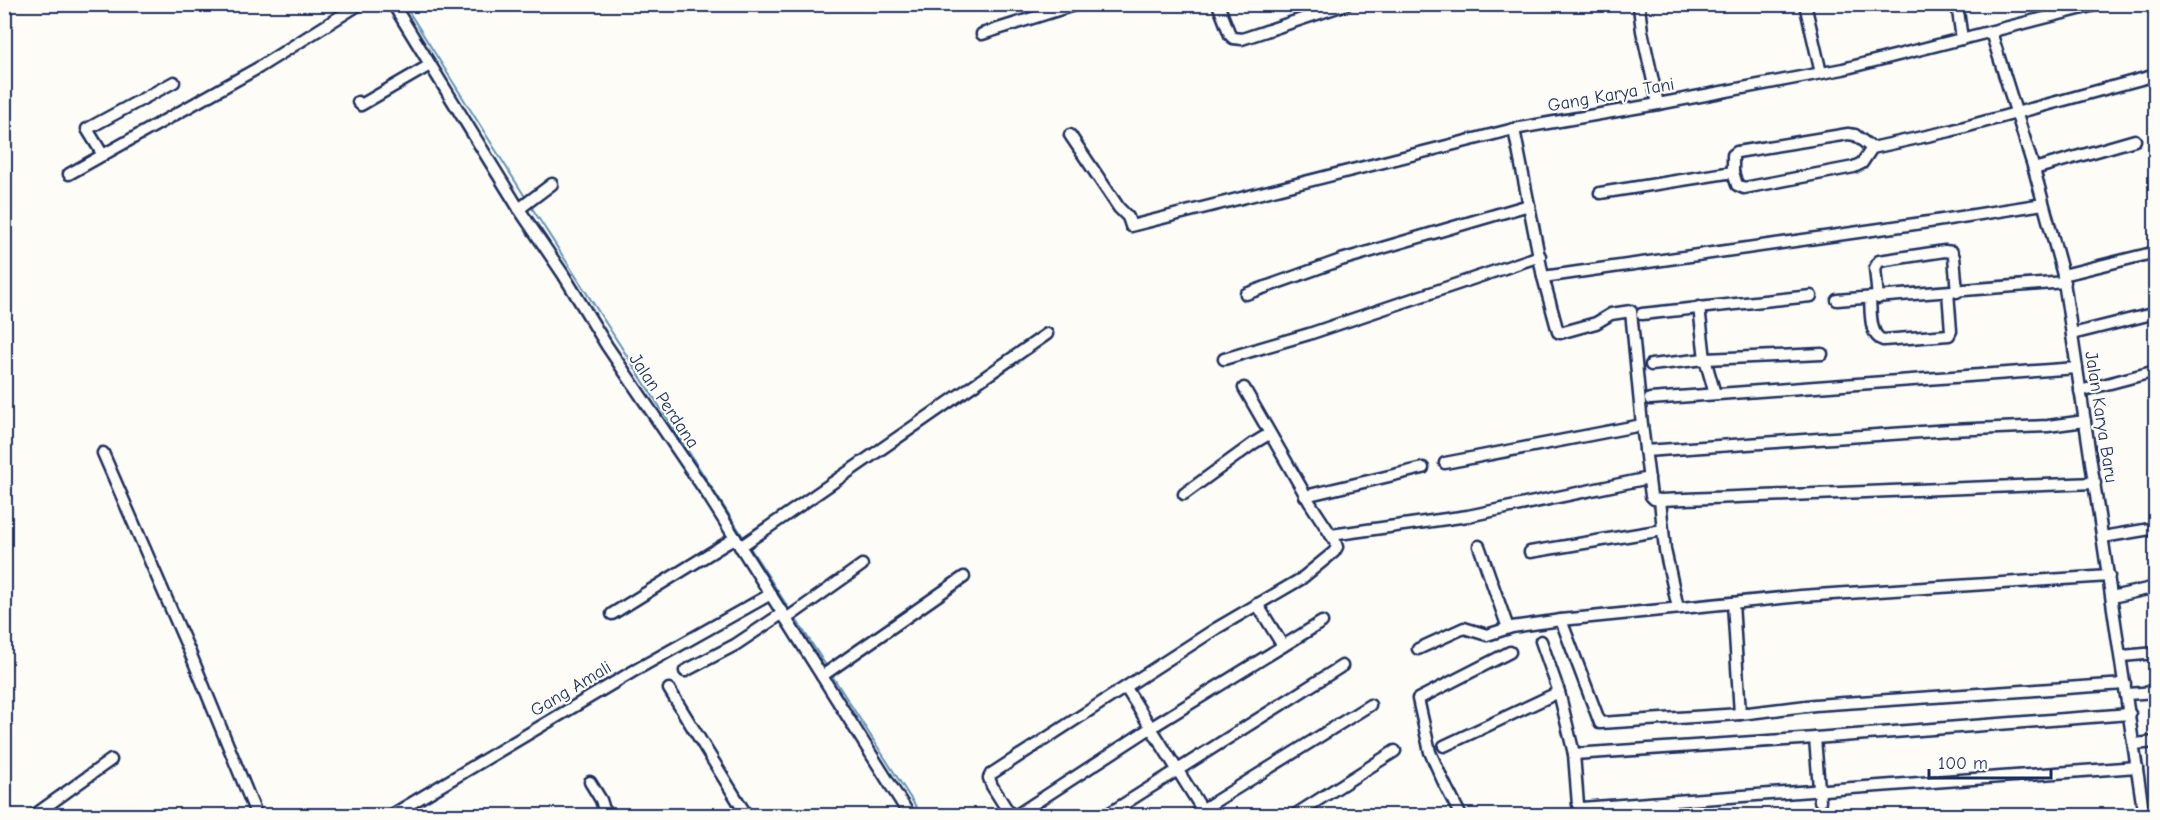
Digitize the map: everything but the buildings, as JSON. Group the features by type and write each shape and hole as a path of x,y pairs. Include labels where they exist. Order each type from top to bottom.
{"street":[{"path":"69,174 258,68 360,4"},
{"name":"Jalan Perdana","path":"393,4 430,65 525,205 743,543 785,616 827,673 910,816"},
{"path":"982,34 1077,4"},
{"path":"1218,4 1230,35 1233,38 1242,39 1347,4"},
{"path":"1805,4 1821,73"},
{"path":"1957,4 1962,39"},
{"name":"Gang Karya Tani","path":"1070,135 1119,208 1128,217 1131,226 1514,129 1658,104 1873,62 2099,4"},
{"path":"1639,6 1642,31 1658,104"},
{"name":"Jalan Karya Baru","path":"1991,32 2034,169 2064,279 2144,816"},
{"path":"358,102 361,105 430,65"},
{"path":"1872,148 1855,135 1848,134 1737,152 1733,155 1733,172 1737,185 1744,188 1858,166 1872,148 1950,131 2156,75"},
{"path":"103,155 87,129 174,82"},
{"path":"1514,129 1552,316 1559,333 1590,326 1611,314 1631,311 1645,451 1653,498 1660,500 2095,483"},
{"path":"2034,169 2135,140"},
{"path":"1600,193 1733,172"},
{"path":"525,205 552,184"},
{"path":"1246,294 1341,260 1529,204"},
{"path":"1544,277 2043,204"},
{"path":"1952,252 1954,257 1953,292 1949,335 1879,340 1874,334 1875,267 1879,261 1952,252"},
{"path":"1837,300 1953,292 2064,279 2156,252"},
{"path":"1224,359 1309,334 1540,256"},
{"path":"1642,314 1811,296"},
{"path":"1699,307 1705,359 1715,394"},
{"path":"2072,334 2156,313"},
{"path":"612,614 743,543 1047,334"},
{"path":"1651,364 1705,359 1822,354"},
{"path":"1650,399 2078,368"},
{"path":"2080,391 2156,372"},
{"path":"1244,388 1305,496 1331,535 1337,547 1334,552 1301,579 1217,627 991,774 989,778 992,786 1013,816 1322,622"},
{"path":"1645,451 1950,430 2048,426 2085,421"},
{"path":"1445,463 1642,425"},
{"path":"1184,494 1269,434"},
{"path":"103,453 191,655 257,816"},
{"path":"1305,496 1424,468"},
{"path":"1331,535 1468,516 1649,478"},
{"path":"1660,500 1665,550 1678,608"},
{"path":"2103,537 2156,528"},
{"path":"1530,552 1663,530"},
{"path":"1479,546 1508,628"},
{"path":"685,671 785,616 862,566"},
{"path":"1418,650 1464,628 1487,635 1508,628 1561,620 1678,608 1943,585 2109,576"},
{"path":"827,673 964,577"},
{"path":"2112,597 2156,587"},
{"name":"Gang Amali","path":"390,816 632,672 771,594"},
{"path":"1732,603 1740,714"},
{"path":"1257,604 1283,646"},
{"path":"1561,620 1600,723 1740,714 1815,705 2126,689 2156,692"},
{"path":"1541,641 1560,692 1574,754 1578,805 1581,808 1819,796 2137,767"},
{"path":"1461,816 1430,752 1418,699 1510,652"},
{"path":"2121,656 2156,653"},
{"path":"1105,816 1342,666"},
{"path":"1126,688 1202,809"},
{"path":"669,689 747,816"},
{"path":"1444,746 1560,692"},
{"path":"1192,816 1370,705"},
{"path":"1574,754 2130,714"},
{"path":"1815,738 1819,796"},
{"path":"2134,744 2156,742"},
{"path":"1293,816 1395,751"},
{"path":"33,816 111,760"},
{"path":"590,782 601,800 606,816"}],"waterway":[{"path":"404,4 527,200"},
{"path":"530,205 744,538"},
{"path":"749,546 791,612"},
{"path":"794,616 827,667"},
{"path":"831,674 922,816"}]}
